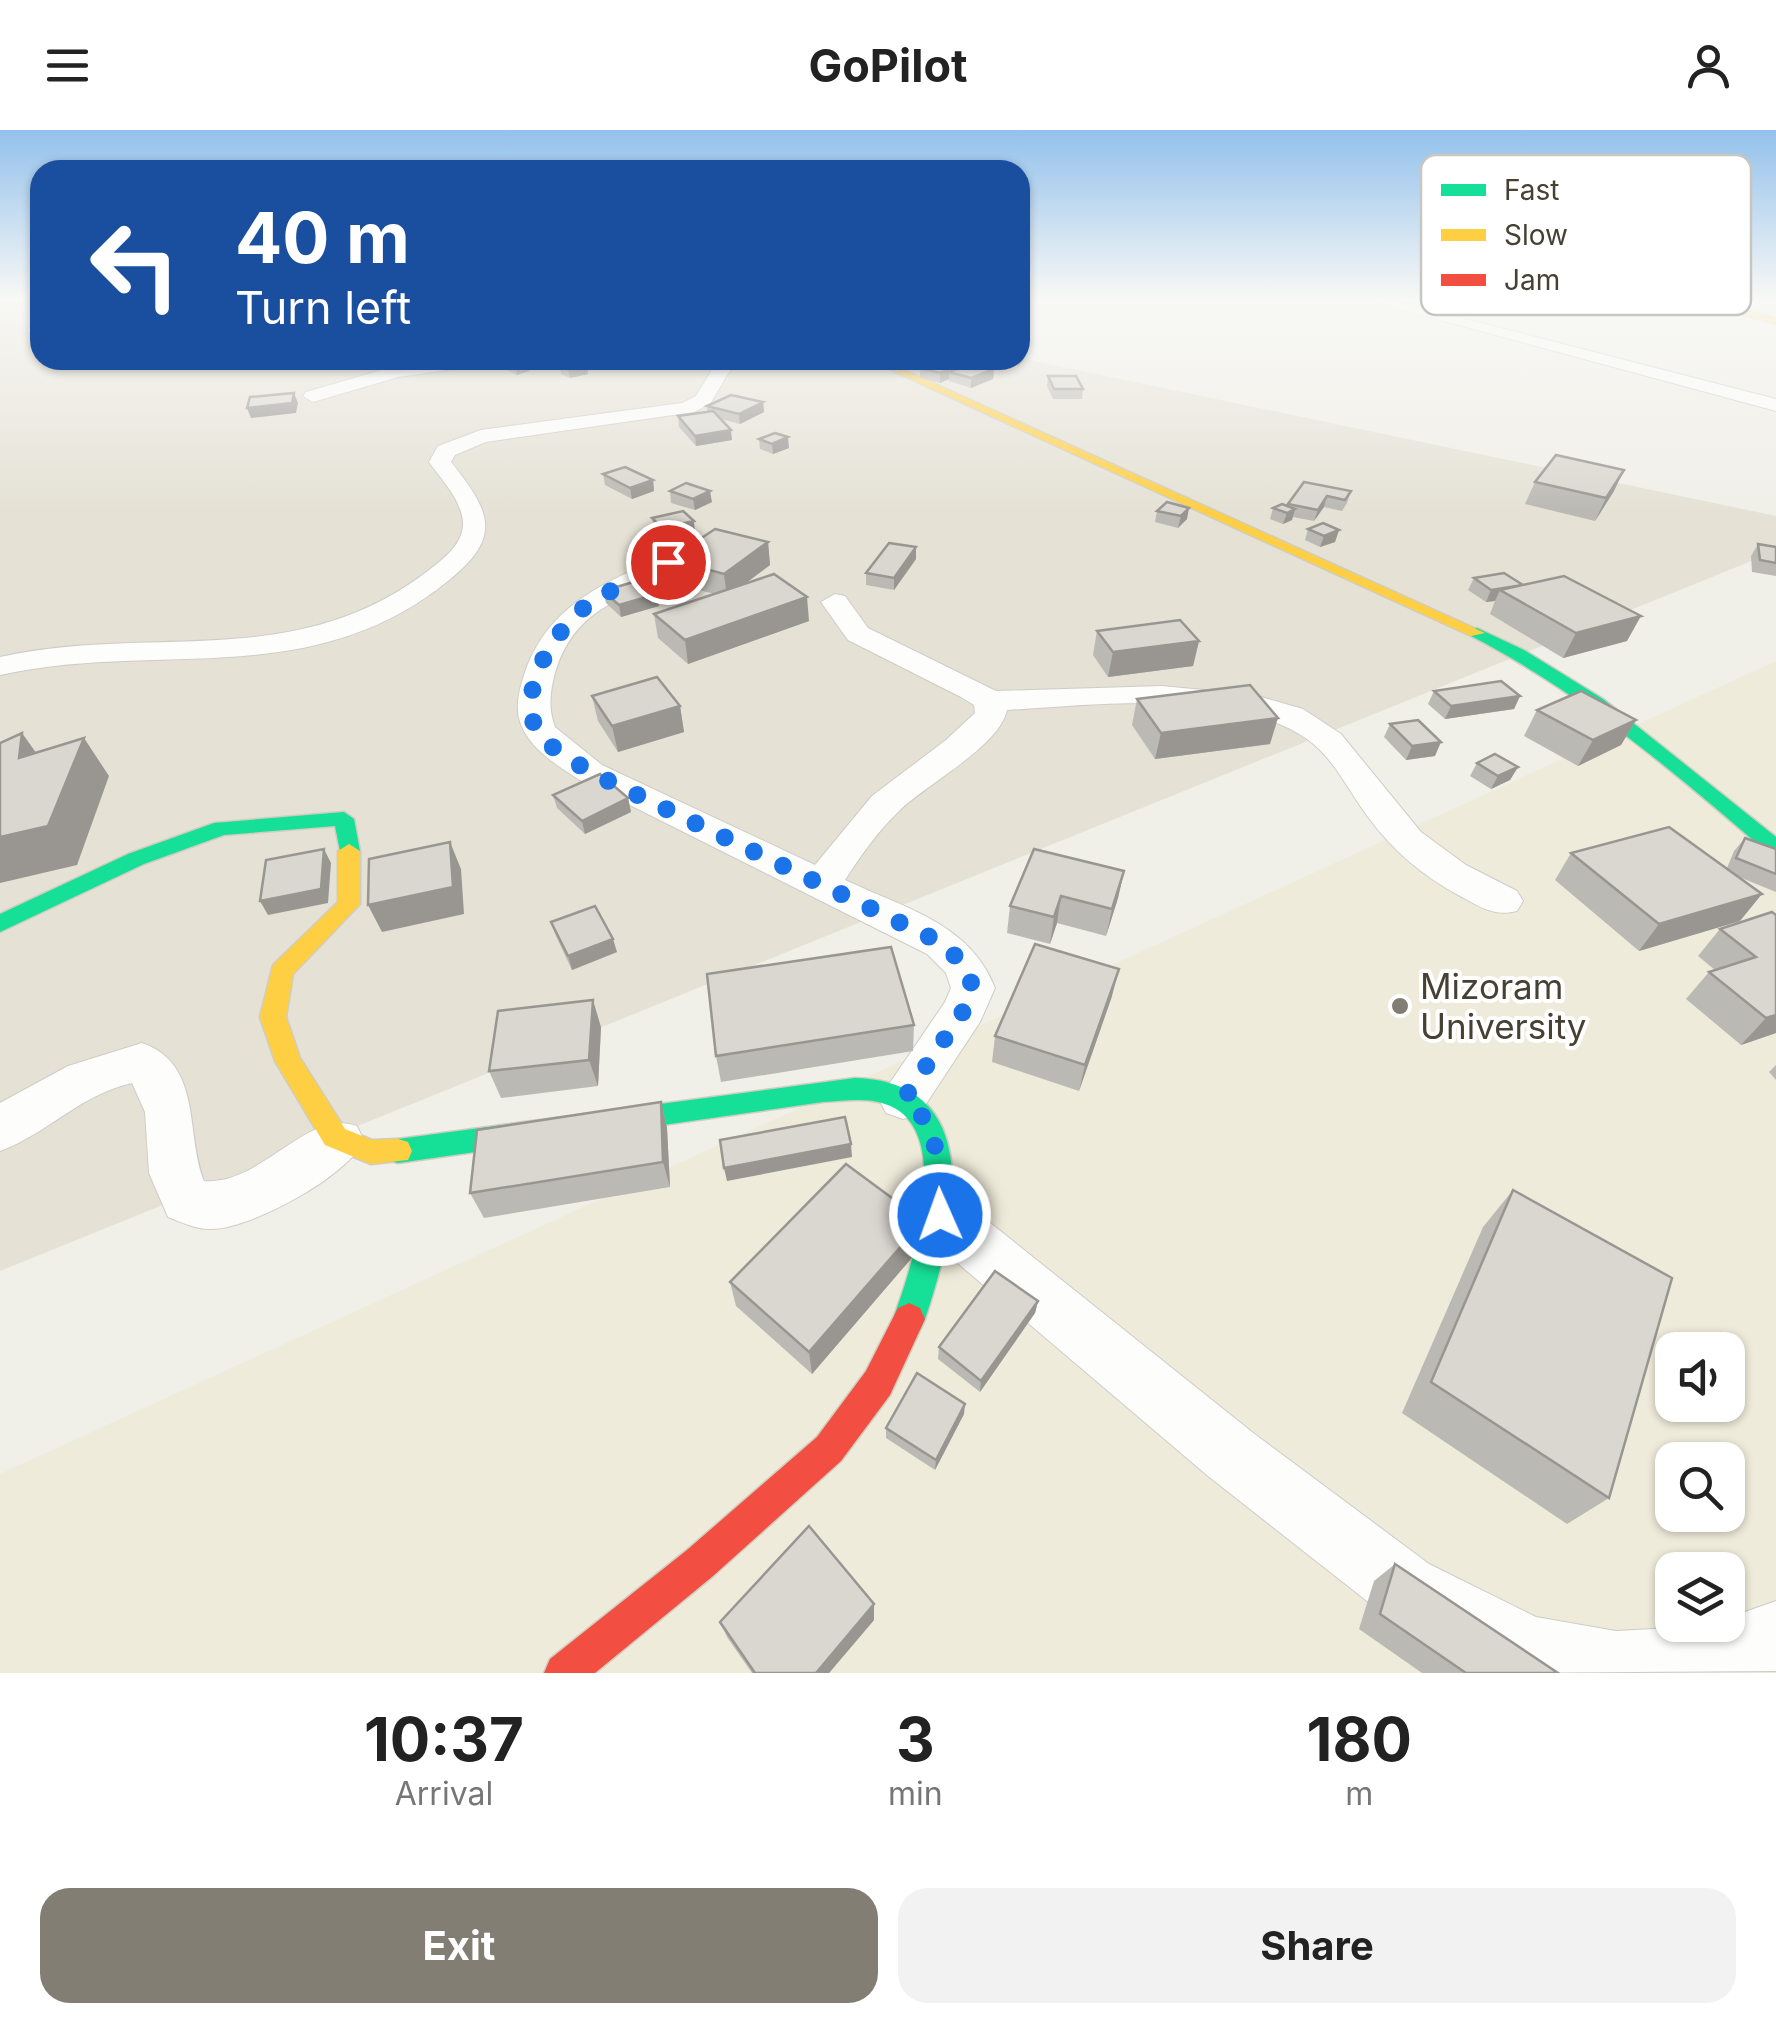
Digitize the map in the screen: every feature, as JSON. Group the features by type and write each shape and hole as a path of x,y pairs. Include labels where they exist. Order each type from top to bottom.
{"street":[{"path":"1638,369 1776,405"},
{"path":"314,396 410,370"},
{"path":"0,666 49,654 272,646 364,621 412,595 453,565 472,541 476,521 472,504 440,462 446,451 481,436 687,408 704,400 721,370"},
{"path":"896,370 1511,650 1634,728 1776,848"},
{"path":"674,549 668,562 621,584 562,628 545,652 534,691 533,721 549,744 590,772 942,943 965,966 973,988 964,1010 904,1099"},
{"path":"835,602 858,634 990,701 1080,696 1236,701 1295,717 1320,732 1346,760 1383,814 1419,853 1452,877 1503,901"},
{"path":"822,884 863,824 978,731 991,714 990,701"},
{"path":"0,924 220,828 269,820 307,824 344,820 349,840 350,904 282,971 274,1017 288,1061 339,1140 371,1152 410,1150 662,1111 834,1090 866,1090 904,1099 922,1116 934,1140 940,1215 926,1276 896,1352 835,1442 721,1547 564,1673"},
{"path":"0,1130 70,1085 115,1066 142,1062 160,1080 169,1102 174,1172 186,1200 209,1206 240,1198 284,1176 339,1140"},
{"path":"940,1215 1274,1488 1405,1588 1458,1615 1530,1651 1616,1667 1713,1659 1776,1636"}],"shaded area":[{"path":"0,369 1073,369 1776,516 1776,551 0,1271"},
{"name":"Mizoram University","path":"1776,661 1776,1673 0,1673 0,1474"}],"building":[{"path":"954,370 991,370 971,378 949,372"},
{"path":"1048,376 1076,376 1083,389 1054,389"},
{"path":"294,393 292,403 247,408 250,397"},
{"path":"731,395 763,402 739,414 707,406"},
{"path":"713,411 731,430 695,436 678,416"},
{"path":"775,433 788,437 772,444 759,439"},
{"path":"1556,455 1624,470 1606,498 1535,482"},
{"path":"625,467 653,480 630,488 603,474"},
{"path":"1304,482 1351,491 1345,500 1327,496 1318,510 1288,504"},
{"path":"686,483 710,491 693,499 670,491"},
{"path":"1167,502 1189,508 1181,516 1157,511"},
{"path":"1282,504 1295,509 1287,513 1273,508"},
{"path":"683,511 694,521 662,528 652,518"},
{"path":"1323,523 1339,530 1324,536 1308,529"},
{"path":"715,529 768,542 724,574 670,559"},
{"path":"889,543 916,547 894,578 866,573"},
{"path":"1758,544 1776,547 1776,563 1760,560"},
{"path":"1504,573 1523,585 1491,590 1474,578"},
{"path":"774,574 807,597 685,640 654,614"},
{"path":"1564,576 1641,616 1576,633 1500,590"},
{"path":"640,580 657,594 619,605 603,591"},
{"path":"1180,620 1199,641 1113,652 1097,631"},
{"path":"657,677 680,706 612,726 592,696"},
{"path":"1501,681 1520,696 1451,706 1434,691"},
{"path":"1250,685 1278,718 1161,733 1137,699"},
{"path":"1581,691 1636,720 1593,740 1537,710"},
{"path":"1418,720 1441,742 1412,746 1390,724"},
{"path":"22,733 19,758 84,738 48,826 0,837 0,743"},
{"path":"1495,754 1518,767 1498,776 1477,763"},
{"path":"600,774 628,798 582,821 553,795"},
{"path":"1669,827 1762,894 1659,924 1571,853"},
{"path":"1745,838 1776,849 1776,874 1736,858"},
{"path":"450,842 453,887 368,905 369,859"},
{"path":"324,849 321,889 260,901 266,860"},
{"path":"1034,849 1124,871 1112,909 1061,896 1054,917 1010,906"},
{"path":"595,906 613,939 568,956 551,922"},
{"path":"1772,912 1776,915 1776,1015 1766,1018 1709,972 1756,957 1720,929"},
{"path":"1035,944 1119,969 1085,1065 995,1036"},
{"path":"891,947 914,1025 716,1056 707,974"},
{"path":"593,1000 589,1060 489,1071 498,1011"},
{"path":"661,1102 663,1162 470,1193 477,1130"},
{"path":"845,1117 851,1144 724,1168 720,1140"},
{"path":"846,1164 923,1221 809,1352 730,1282"},
{"path":"1513,1190 1672,1278 1609,1498 1431,1382"},
{"path":"995,1271 1038,1301 981,1381 939,1347"},
{"path":"917,1373 965,1404 936,1460 886,1428"},
{"path":"809,1526 874,1604 816,1673 755,1673 720,1622"},
{"path":"1395,1564 1558,1673 1466,1673 1380,1614"}],"traffic: fast":[{"path":"1477,633 1558,677 1634,730 1776,848"},
{"path":"0,924 136,859 221,828 344,819 349,851"},
{"path":"398,1151 823,1091 866,1090 897,1096 924,1119 935,1143 939,1173 933,1237 909,1319"}],"traffic: slow":[{"path":"896,370 1477,633"},
{"path":"349,851 349,904 282,971 273,1017 288,1061 335,1137 371,1152 398,1151"}],"traffic: jam":[{"path":"564,1673 700,1563 829,1449 878,1383 909,1319"}],"place":[{"name":"Mizoram University","path":"1400,1006"}],"route":[{"path":"668,562 621,584 562,628 545,652 534,691 533,721 549,744 590,772 942,943 965,966 973,988 964,1010 904,1099 922,1116 934,1140 940,1215"}]}
